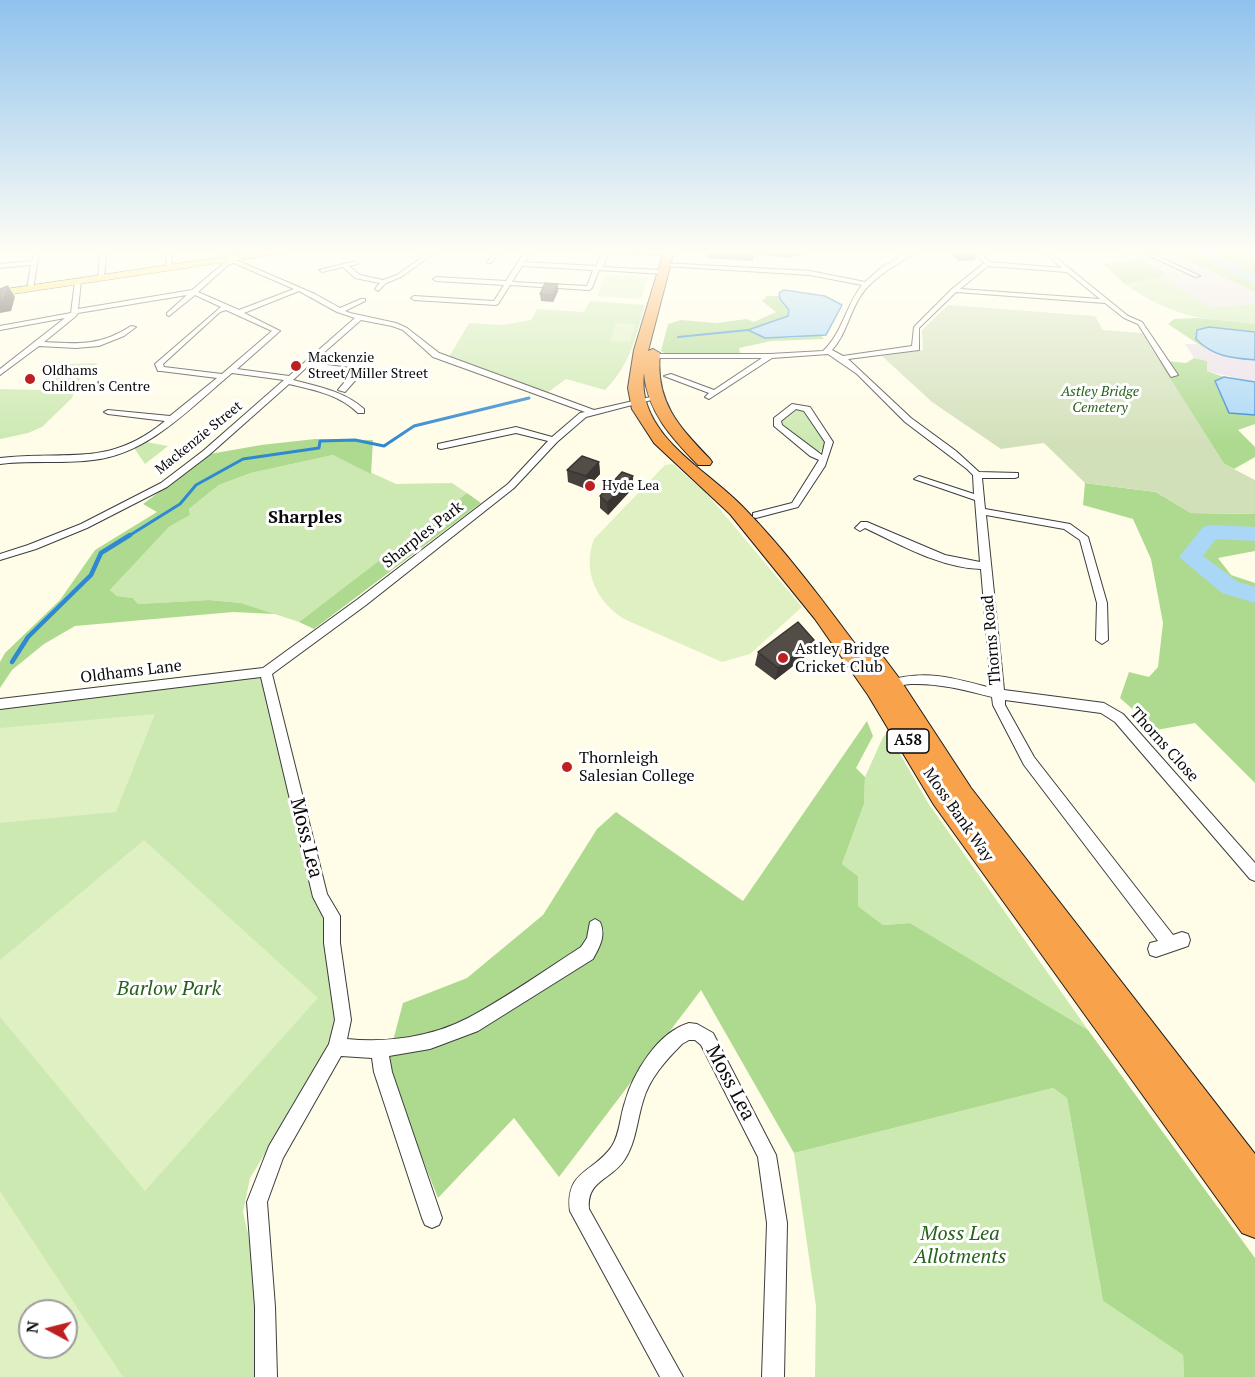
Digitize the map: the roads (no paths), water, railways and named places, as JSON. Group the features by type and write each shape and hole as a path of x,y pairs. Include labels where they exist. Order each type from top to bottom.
{"highway":[{"path":"648,404 635,388 641,350 652,315"},
{"name":"Moss Bank Way","path":"660,315 652,356 648,404 660,440 716,490 766,544 883,687 962,796 1255,1183"},
{"name":"Moss Bank Way","path":"648,404 756,515 837,612 883,687 943,797 1255,1220"}],"street":[{"path":"0,328 64,315"},
{"path":"0,373 72,315"},
{"path":"213,315 159,364 161,369 289,380 344,397 354,403 361,412"},
{"path":"0,461 33,457 91,458 138,442 171,419 277,331 243,315"},
{"path":"351,315 394,324 405,329 436,355 590,412 648,404"},
{"path":"826,352 846,315"},
{"path":"843,358 916,348 916,328 929,315"},
{"path":"1124,315 1140,324 1174,375"},
{"name":"Mackenzie Street","path":"0,557 84,526 164,485 206,453 359,318"},
{"path":"38,344 96,346 116,340 133,327"},
{"path":"652,356 770,356 826,352 843,358 907,419 953,453 977,476 1015,475"},
{"path":"668,376 712,395 770,356"},
{"path":"306,365 356,371 356,375 342,390"},
{"path":"756,515 795,505 824,459 830,442 807,410 795,406 777,420 778,426 813,454 824,459"},
{"path":"108,412 171,419"},
{"name":"Sharples Park","path":"266,672 362,602 511,486 554,440 590,412"},
{"path":"441,446 516,430 554,440"},
{"name":"Thorns Road","path":"977,476 999,705 1029,761 1169,944"},
{"path":"919,479 978,498"},
{"path":"979,511 1067,526 1080,533 1085,539 1102,603 1102,640"},
{"path":"860,528 864,524 945,557 974,566 984,566"},
{"name":"Oldhams Lane","path":"0,704 266,672"},
{"name":"Moss Lea","path":"266,672 320,897 332,916 332,943 343,1020 337,1047 276,1153 257,1202 265,1307 266,1377"},
{"name":"Thorns Close","path":"883,687 908,679 929,678 957,682 997,694 1104,708 1111,711 1255,874"},
{"path":"337,1047 379,1049 430,1041 472,1026 587,953 595,940 596,927"},
{"name":"Moss Lea","path":"672,1377 580,1211 577,1199 587,1177 606,1166 617,1155 624,1143 636,1093 652,1063 681,1033 690,1030 699,1032 707,1039 767,1155 777,1223 773,1377"},
{"path":"379,1049 383,1072 432,1218"}],"water":[{"path":"837,315 826,335 765,338 748,330 788,316"},
{"path":"1209,327 1255,332 1255,360 1223,356 1209,350 1196,339 1197,330"},
{"path":"1224,377 1255,382 1255,415 1229,413 1215,381"}],"waterway":[{"path":"678,337 748,330"},
{"path":"127,537 180,504 196,485 243,459 319,448 320,441 355,440 384,446 414,426 529,398"},
{"path":"1255,534 1210,532 1190,557 1230,588 1255,595"},
{"path":"12,662 28,637 91,575 101,553 130,535"}],"place":[{"name":"Mackenzie Street/Miller Street","path":"296,366"},
{"name":"Oldhams Children's Centre","path":"30,379"},
{"name":"Hyde Lea","path":"590,486"},
{"name":"Astley Bridge Cricket Club","path":"783,658"},
{"name":"Thornleigh Salesian College","path":"567,767"}],"district":[{"name":"Sharples","path":"305,518"}],"park label":[{"name":"Astley Bridge Cemetery","path":"1100,400"},
{"name":"Barlow Park","path":"169,989"},
{"name":"Moss Lea Allotments","path":"960,1246"}]}
